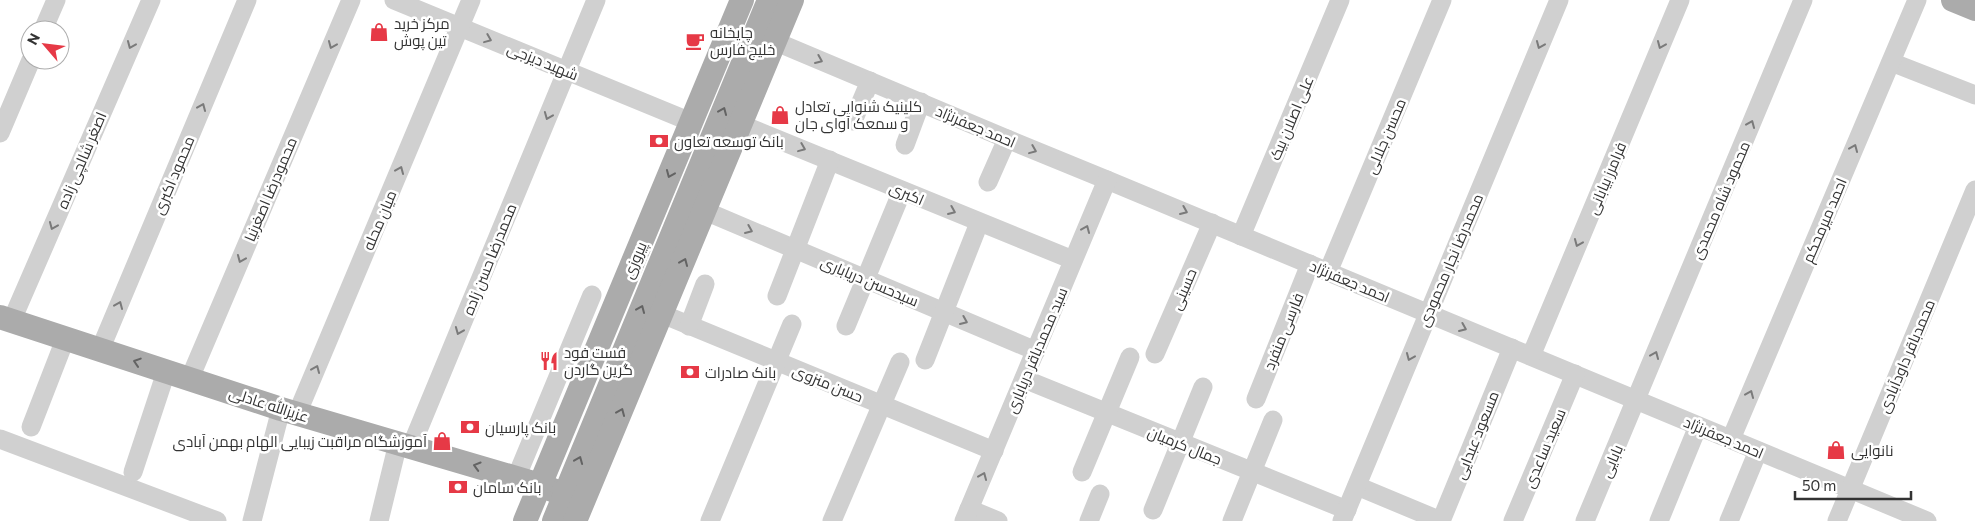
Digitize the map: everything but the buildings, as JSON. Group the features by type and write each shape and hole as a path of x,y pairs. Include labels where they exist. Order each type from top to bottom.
{"main road":[{"name":"پیروزی","path":"525,521 742,0"},
{"name":"پیروزی","path":"554,521 614,374 765,37 769,0"},
{"path":"575,521 740,124 765,37 792,0"},
{"path":"1952,0 1975,9"},
{"name":"عزیزالله عادلی","path":"6,318 166,372 190,378 289,411 540,485 564,495"},
{"path":"590,366 614,374"}],"street":[{"path":"47,20 56,0"},
{"name":"اصغر شالچی زاده","path":"6,318 150,0"},
{"name":"محمود اکبری","path":"100,350 247,0"},
{"name":"محمودرضا اصغرنیا","path":"190,378 351,0"},
{"name":"شهید دیزجی","path":"394,0 691,122"},
{"name":"میان محله","path":"252,521 289,411 471,0"},
{"name":"محمدرضا حسن زاده","path":"379,521 405,445 596,0"},
{"name":"علی اصلان بیک","path":"1241,236 1340,0"},
{"name":"محسن جلالی","path":"1328,272 1442,0"},
{"name":"محمدرضا نجار محمودی","path":"1344,516 1559,0"},
{"name":"فرامرز بیابانی","path":"1531,356 1680,0"},
{"name":"محمود شاه محمدی","path":"1636,400 1803,0"},
{"name":"احمد میرمحکم","path":"1730,439 1916,0"},
{"name":"احمد جعفرنژاد","path":"765,37 1007,140 1212,223 1927,521"},
{"path":"1891,62 1975,95"},
{"path":"0,133 26,70"},
{"path":"853,121 870,81"},
{"path":"905,145 921,102"},
{"name":"اکبری","path":"740,124 979,223 1074,260"},
{"path":"988,182 1007,140"},
{"path":"777,296 830,160"},
{"name":"سید محمدباقر دریاباری","path":"967,515 1107,180"},
{"name":"محمدباقر داودآبادی","path":"1837,521 1975,190"},
{"path":"846,326 902,191"},
{"name":"سیدحسن دریاباری","path":"704,212 1036,351"},
{"path":"925,360 979,223"},
{"name":"حسینی","path":"1155,354 1212,223"},
{"name":"فارسی منفرد","path":"1256,399 1310,264"},
{"path":"689,326 705,284"},
{"path":"516,478 592,295"},
{"name":"حسن منزوی","path":"662,314 994,451"},
{"path":"710,521 792,324"},
{"path":"32,427 66,337"},
{"name":"مسعود عبدایی","path":"1441,521 1512,348"},
{"path":"1082,472 1130,357"},
{"path":"832,521 900,362"},
{"path":"132,472 166,372"},
{"name":"سعید ساعدی","path":"1513,521 1575,374"},
{"name":"جمال کرمیان","path":"1024,379 1252,472 1344,516"},
{"path":"1153,510 1203,388"},
{"name":"بابایی","path":"1586,521 1636,400"},
{"path":"1232,521 1273,420"},
{"path":"1659,521 1698,426"},
{"path":"0,439 217,521"},
{"path":"1729,521 1758,451"},
{"path":"1357,486 1441,521"},
{"path":"1090,521 1100,494"},
{"path":"967,515 998,521"}],"place":[{"name":"مرکز خرید تین پوش","path":"379,32"},
{"name":"چایخانه خلیج فارس","path":"695,41"},
{"name":"کلینیک شنوایی تعادل و سمعک آوای جان","path":"780,115"},
{"name":"بانک توسعه تعاون","path":"659,141"},
{"name":"فست فود گرين گاردن","path":"549,361"},
{"name":"بانک صادرات","path":"690,372"},
{"name":"بانک پارسیان","path":"470,427"},
{"name":"آموزشگاه مراقبت زیبایی الهام بهمن آبادی","path":"442,441"},
{"name":"نانوایی","path":"1836,450"},
{"name":"بانک سامان","path":"458,487"}]}
